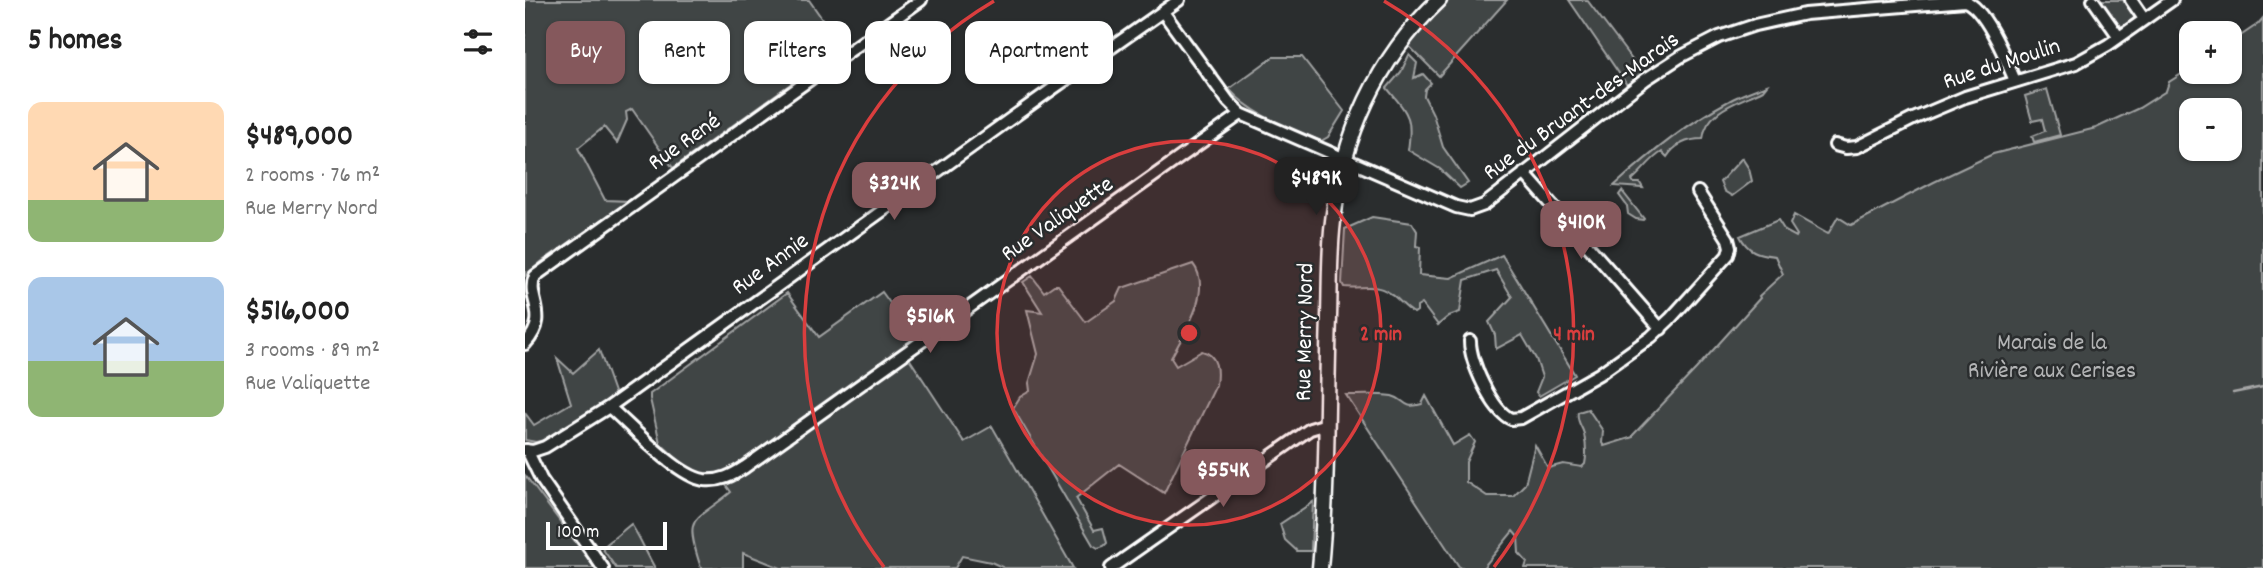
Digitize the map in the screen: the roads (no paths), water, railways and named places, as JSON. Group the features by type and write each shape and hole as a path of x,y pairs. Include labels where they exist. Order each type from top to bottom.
{"main road":[{"name":"Rue Merry Nord","path":"1321,568 1331,242 1344,159 1360,113 1374,84 1433,2"}],"street":[{"name":"Rue René","path":"525,344 532,337 535,328 536,318 527,292 529,283 535,276 921,0"},
{"path":"1179,0 1163,12 1228,102 1241,114 1344,159"},
{"path":"2093,0 2119,37"},
{"path":"2131,0 2144,19"},
{"name":"Rue du Moulin","path":"1835,145 1846,148 1857,146 1931,111 2014,81 2072,65 2095,53 2172,0"},
{"name":"Rue du Bruant-des-Marais","path":"1344,159 1465,210 1480,208 1646,79 1699,46 1771,20 1873,4 1968,2 1997,41 2014,81"},
{"name":"Rue Annie","path":"609,407 1163,12"},
{"name":"Rue Valiquette","path":"609,407 688,474 711,480 730,476 1241,114"},
{"path":"1524,173 1661,329"},
{"path":"1470,341 1474,366 1500,411 1507,418 1518,419 1604,371 1661,329 1730,251 1728,239 1698,192"},
{"path":"603,568 541,479 526,450 545,447 609,407"},
{"path":"1111,568 1310,429 1327,424"}],"waterway":[{"path":"2233,393 2263,387"}],"park label":[{"name":"Marais de la Rivière aux Cerises","path":"2052,358"}]}
